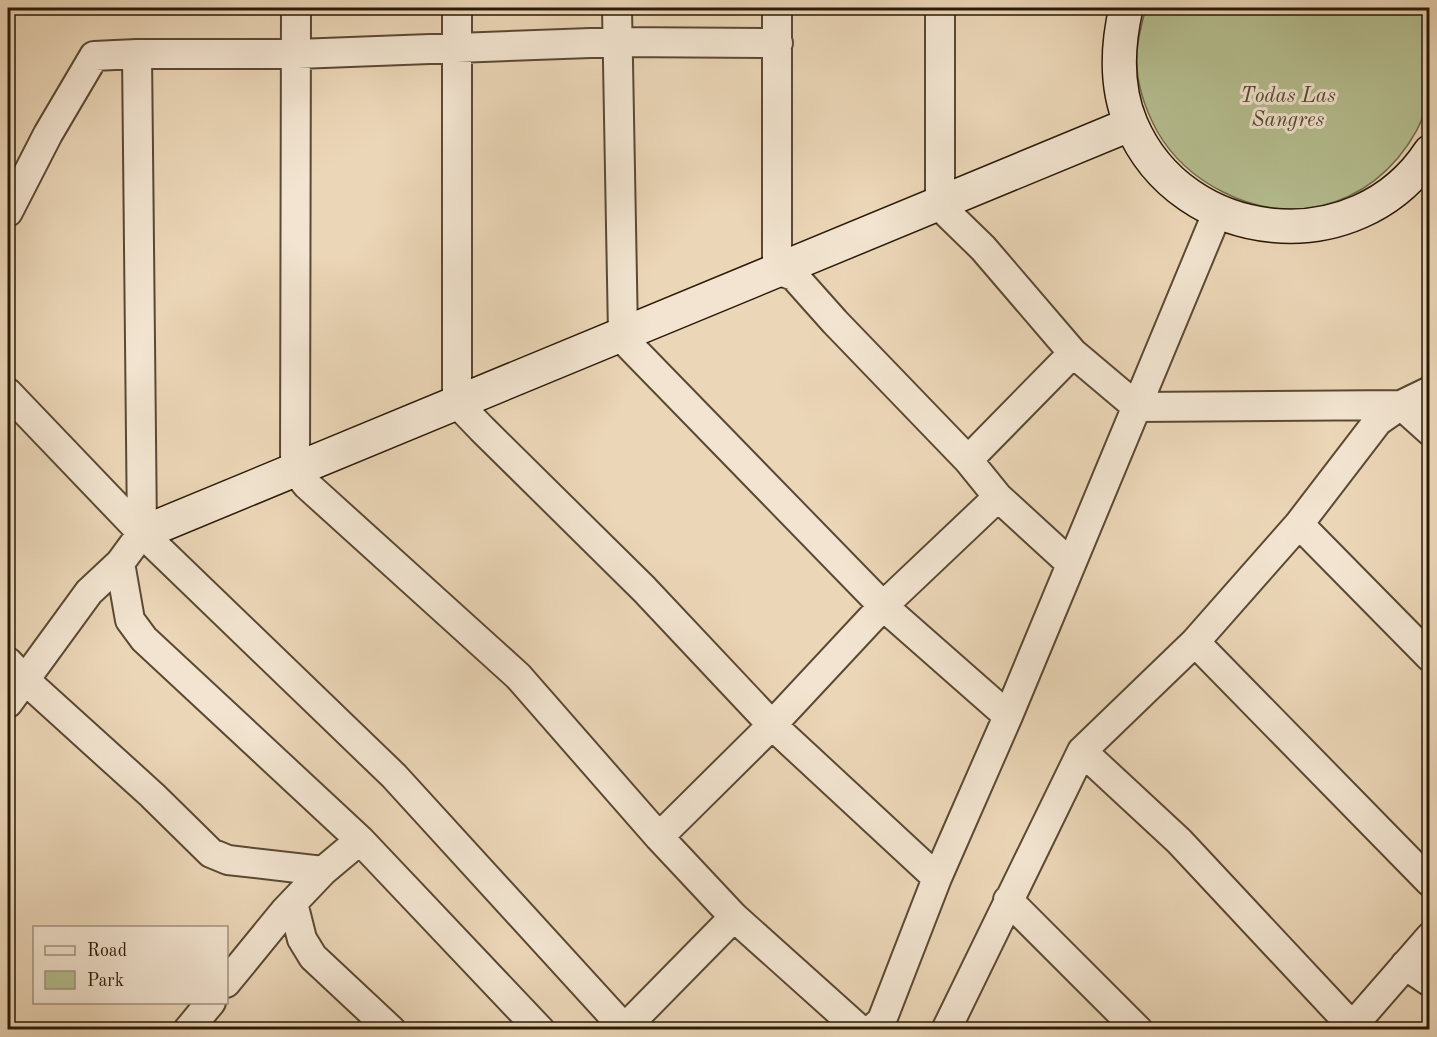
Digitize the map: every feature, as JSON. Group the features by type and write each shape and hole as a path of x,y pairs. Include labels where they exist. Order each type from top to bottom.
{"street":[{"path":"296,8 295,470 307,485 518,676 734,917 860,1029"},
{"path":"457,8 457,403 644,589 772,725 937,878"},
{"path":"617,8 623,334 626,342 883,606 1008,716"},
{"path":"777,8 777,270"},
{"path":"940,8 940,203 945,211 983,248 1073,353 1137,406 1401,405 1430,431"},
{"path":"1126,8 1118,46 1120,84 1131,124 1146,152 1169,179 1197,201 1228,216 1263,225 1298,227 1333,221 1366,209 1396,190 1421,165 1430,152"},
{"path":"8,212 48,134 94,56 297,54 618,42 778,43"},
{"path":"137,54 142,533"},
{"path":"8,703 16,671 89,592 120,563 142,533 1131,124"},
{"path":"872,1029 882,1020 937,878 1008,716 1218,211"},
{"path":"777,270 794,276 835,322 968,460 998,497 1070,563"},
{"path":"968,460 1073,353"},
{"path":"946,1029 1082,751 1195,642 1299,524 1378,421 1401,405 1430,391"},
{"path":"8,393 142,533 394,776 624,1029 734,917"},
{"path":"660,837 772,725 883,606 998,497"},
{"path":"1299,524 1430,657"},
{"path":"120,563 130,620 144,639 360,840 540,1029"},
{"path":"1195,642 1430,882"},
{"path":"16,671 152,795 211,853 228,860 323,871"},
{"path":"1082,751 1179,841 1350,1028 1430,937"},
{"path":"228,981 323,871 360,840"},
{"path":"1008,900 1138,1029"},
{"path":"293,903 302,939 313,957 391,1029"},
{"path":"1405,965 1430,982"},
{"path":"188,1029 209,1004"}],"green space":[{"name":"Todas Las Sangres","path":"1146,8 1427,8 1430,15 1430,99 1416,131 1398,158 1375,180 1348,196 1319,206 1288,209 1256,205 1223,192 1194,174 1170,150 1157,131 1144,103 1137,73 1140,30"}]}
